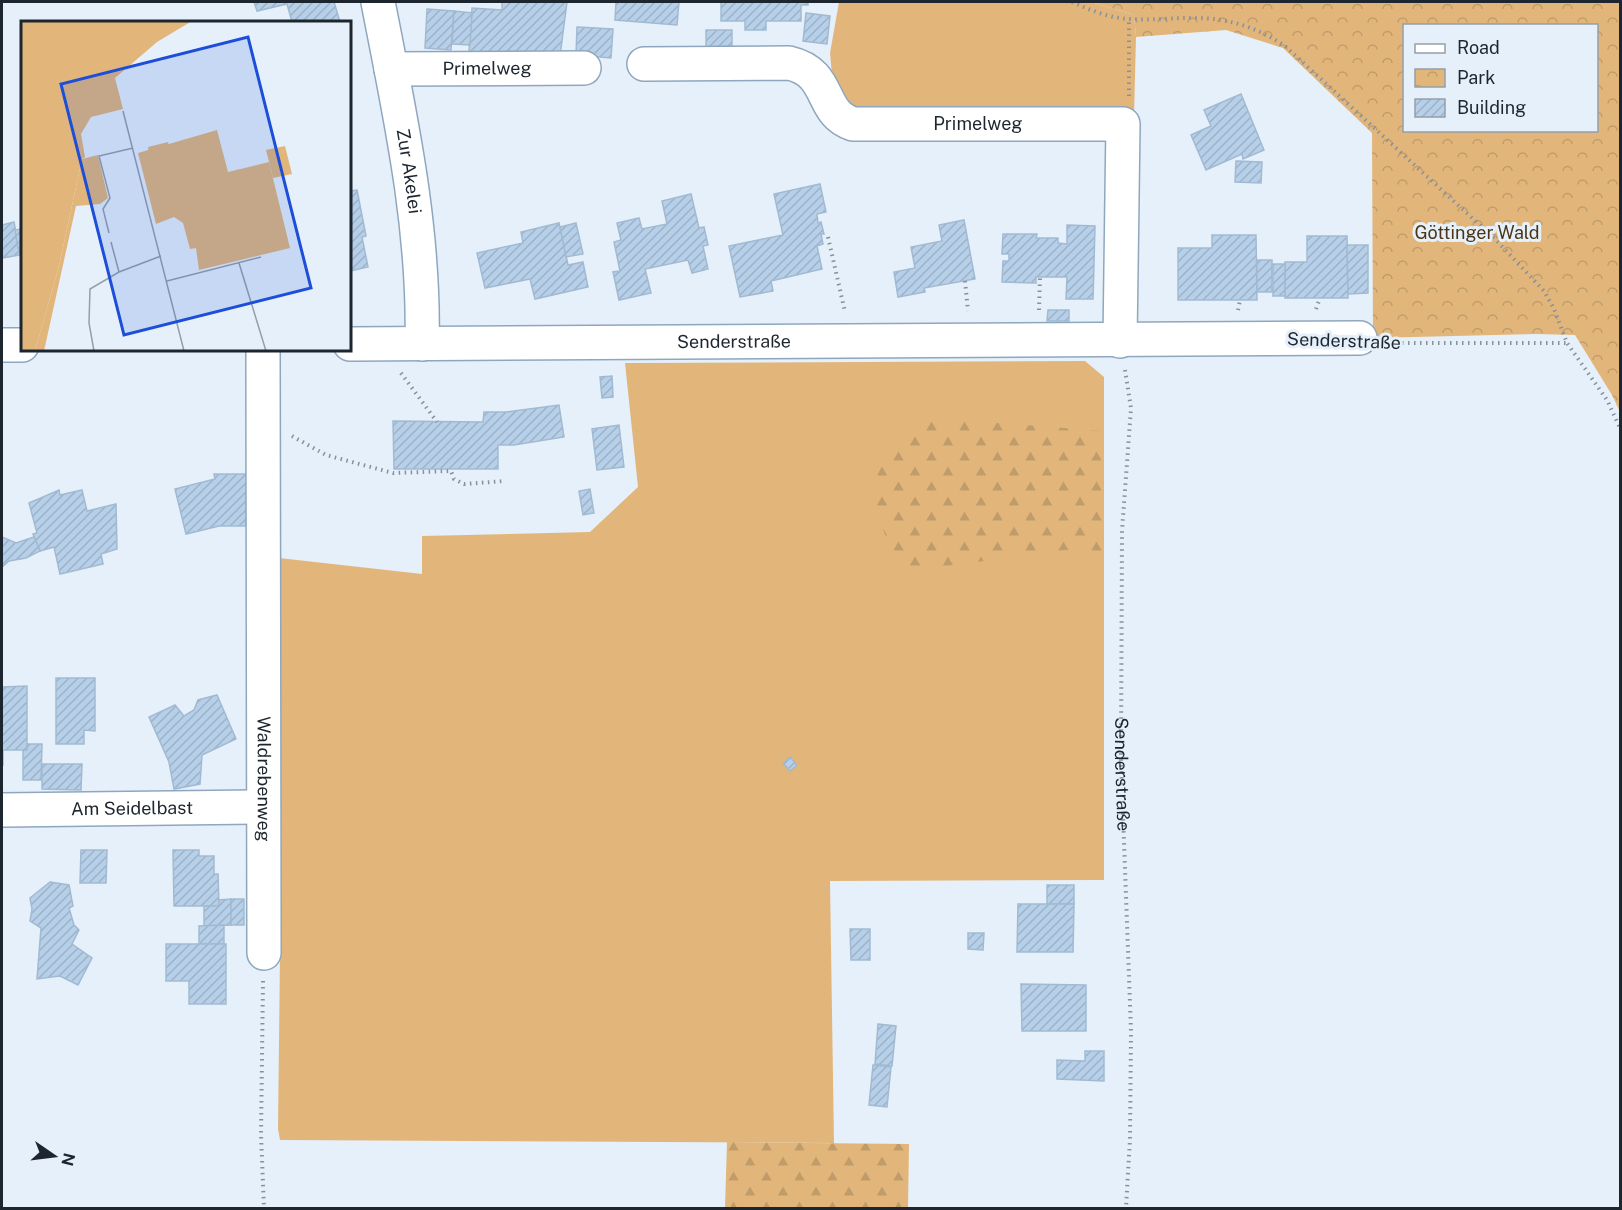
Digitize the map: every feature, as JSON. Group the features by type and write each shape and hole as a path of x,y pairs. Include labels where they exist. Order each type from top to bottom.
{"street":[{"name":"Zur Akelei","path":"378,2 408,165 416,223 423,299 422,344"},
{"name":"Primelweg","path":"644,64 789,63 798,65 806,69 819,82 837,116 853,124 1123,123"},
{"name":"Primelweg","path":"391,69 584,68"},
{"path":"1120,341 1123,123"},
{"name":"Senderstraße","path":"364,344 1360,338"},
{"path":"2,345 21,345"},
{"name":"Waldrebenweg","path":"263,351 264,953"},
{"name":"Am Seidelbast","path":"2,810 263,807"}],"path":[{"path":"1072,2 1112,17 1220,20 1258,31 1285,46 1470,216 1544,291 1554,309 1567,344 1607,400 1620,428"},
{"path":"1123,123 1129,102 1129,19"},
{"path":"828,237 852,342"},
{"name":"Senderstraße","path":"1360,338 1374,342 1567,344"},
{"name":"Senderstraße","path":"1120,341 1131,408 1122,531 1121,761 1131,1030 1130,1139 1126,1209"},
{"path":"364,344 437,422"},
{"path":"263,419 315,450 393,473 452,471 454,479 464,484 505,481"},
{"path":"264,953 261,1135 264,1209"}],"green space":[{"path":"839,2 1091,2 1134,15 1136,37 1134,115 858,116 843,104 832,75 830,53"},
{"name":"Göttinger Wald","path":"1091,2 1620,2 1620,412 1575,335 1373,338 1372,133 1283,48 1226,30 1136,37 1134,15"},
{"path":"1085,361 1104,377 1104,880 830,881 834,1143 280,1140 278,1129 279,558 422,574 422,536 590,532 638,487 625,363"},
{"path":"947,419 1104,431 1104,561 1067,550 917,570 900,559 886,538 874,498 879,467 890,447 904,433 922,423"},
{"path":"727,1142 909,1144 908,1208 725,1208"}],"building":[{"path":"254,2 334,2 340,21 292,21 287,4 257,11"},
{"path":"502,2 567,2 560,56 539,57 469,52 472,8 502,10"},
{"path":"616,2 679,2 677,25 615,20"},
{"path":"721,2 808,2 808,5 801,5 801,21 766,21 766,30 745,30 745,21 721,21"},
{"path":"427,9 454,11 451,50 425,48"},
{"path":"454,11 472,13 470,45 452,44"},
{"path":"806,13 830,16 827,44 803,41"},
{"path":"577,27 613,29 611,58 576,55"},
{"path":"706,30 732,30 732,53 706,52"},
{"path":"1241,94 1264,150 1243,159 1242,154 1206,170 1191,135 1211,126 1204,110"},
{"path":"1236,161 1262,162 1261,183 1235,182"},
{"path":"820,184 826,212 817,214 818,223 821,222 824,234 821,234 823,244 817,246 822,269 771,281 773,291 740,297 729,246 783,235 774,194"},
{"path":"357,190 366,236 362,237 368,267 351,271 351,191"},
{"path":"691,194 699,228 704,227 708,245 703,246 708,269 692,273 688,260 645,269 651,293 619,300 613,272 620,271 614,242 621,240 617,223 639,218 642,229 667,224 662,201"},
{"path":"964,220 975,279 924,288 925,292 898,297 894,272 915,268 911,247 942,241 939,225"},
{"path":"14,222 20,255 2,258 2,225"},
{"path":"559,223 568,265 583,262 588,287 535,299 530,279 485,288 477,253 523,243 521,232"},
{"path":"576,223 583,254 566,257 560,227"},
{"path":"1067,225 1095,226 1093,299 1066,299 1067,277 1036,277 1036,283 1002,282 1003,261 1009,261 1009,254 1002,254 1003,234 1037,234 1036,238 1058,238 1058,243 1067,244"},
{"path":"21,229 21,247 18,248 15,230"},
{"path":"1212,235 1256,235 1257,300 1178,300 1178,248 1212,248"},
{"path":"1307,236 1347,236 1348,298 1285,298 1285,262 1307,262"},
{"path":"1347,245 1368,245 1368,293 1348,294"},
{"path":"1257,260 1272,260 1272,292 1257,292"},
{"path":"1273,264 1285,264 1285,296 1273,296"},
{"path":"1048,310 1069,310 1069,321 1047,321"},
{"path":"612,376 613,397 602,398 600,377"},
{"path":"559,405 564,437 514,445 498,445 498,469 394,469 393,421 483,422 484,412 506,412"},
{"path":"619,425 624,467 597,470 592,429"},
{"path":"214,474 247,474 246,526 219,526 186,534 175,489 215,479"},
{"path":"590,489 594,513 583,515 579,491"},
{"path":"59,490 60,495 82,490 87,511 116,504 117,549 101,554 103,564 60,574 54,547 40,551 33,534 37,533 29,503"},
{"path":"2,537 16,543 34,537 40,551 26,558 9,561 2,567"},
{"path":"56,678 95,678 95,731 84,730 84,744 56,744"},
{"path":"27,686 27,750 3,750 2,765 2,687"},
{"path":"217,695 236,739 202,755 200,784 174,789 169,762 149,717 175,705 184,716 194,710 198,700"},
{"path":"27,744 42,744 41,780 23,780 23,750 27,750"},
{"path":"790,757 797,765 790,771 783,763"},
{"path":"42,764 82,764 81,790 42,789"},
{"path":"81,850 107,850 106,883 80,883"},
{"path":"173,850 199,850 199,856 214,856 214,874 218,874 219,906 174,906"},
{"path":"50,882 69,885 73,906 69,908 74,925 79,930 72,944 92,958 78,985 60,976 37,979 41,928 30,921 32,909 30,898"},
{"path":"1047,885 1074,885 1074,904 1047,904"},
{"path":"231,899 231,925 204,926 204,906 219,906 219,900"},
{"path":"231,899 244,899 244,925 231,925"},
{"path":"1018,904 1074,904 1073,952 1017,952"},
{"path":"224,925 224,944 199,944 199,926"},
{"path":"850,929 870,929 870,960 851,960"},
{"path":"968,933 984,933 983,950 968,949"},
{"path":"166,944 226,944 226,1004 189,1004 189,981 166,981"},
{"path":"1021,984 1086,985 1086,1031 1022,1031"},
{"path":"878,1024 896,1026 892,1066 875,1064"},
{"path":"1085,1051 1104,1051 1104,1081 1057,1079 1057,1060 1085,1061"},
{"path":"873,1065 891,1067 887,1107 869,1105"}]}
